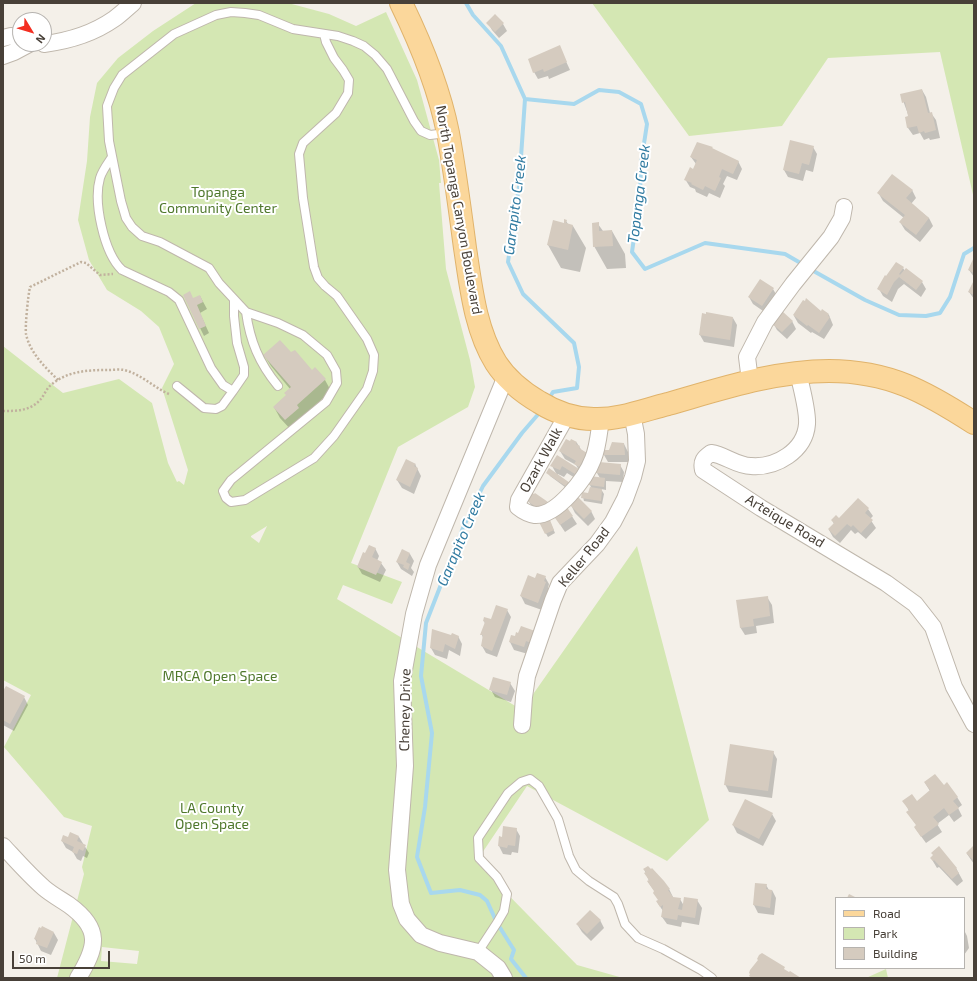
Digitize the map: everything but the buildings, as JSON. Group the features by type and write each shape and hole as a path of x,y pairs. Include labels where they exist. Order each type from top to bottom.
{"main road":[{"name":"North Topanga Canyon Boulevard","path":"401,3 431,74 448,133 474,306 480,328 496,363 506,376 522,391 535,400 562,413 584,418 601,419 632,414 750,381 798,372 831,371 864,374 899,382 929,396 974,423"}],"street":[{"path":"52,43 64,41 95,29 113,20 134,3"},
{"path":"3,56 14,52"},
{"path":"750,381 747,357 765,322 831,237 842,218 844,207"},
{"name":"Arteique Road","path":"798,372 807,424 799,444 792,453 782,460 771,464 752,466 744,466 718,454 711,453 704,458 702,464 703,470 761,508 886,583 915,604 933,627 954,687 974,724"},
{"name":"Cheney Drive","path":"504,978 498,968 478,952 440,943 421,936 407,919 401,904 396,870 405,766 402,682 414,614 428,565 506,376"},
{"name":"Ozark Walk","path":"562,413 519,500 518,507 525,512 535,515 544,514 573,492 584,477 593,458 601,419"},
{"name":"Keller Road","path":"522,725 527,676 560,583 597,544 613,522 625,499 633,477 637,461 636,434 632,414"},
{"path":"3,846 44,888 81,915 92,931 92,949 78,978"}],"lane":[{"path":"324,34 326,42 334,58 349,80 348,93 336,113 303,144 299,154 303,198 314,267 318,278 337,296 367,339 374,355 373,371 367,389 334,436 314,458 245,500 231,502 226,498 223,491 231,480 326,402 337,383 336,371 327,355 303,335 278,323 246,312 234,300 209,268 179,251 160,242 142,236 132,227 126,218 120,201 109,141 107,106 114,88 125,72 174,34 216,15 231,12 259,15 293,29 324,34 353,41 368,49 387,70 414,121 421,131 430,135 448,133"},
{"path":"112,156 100,177 98,193 100,222 103,236 118,267 169,292 179,300 212,368 223,384 234,391"},
{"path":"177,386 204,408 216,409 222,406 244,376 244,367 237,343 234,300"},
{"path":"246,312 249,331 255,350 268,374 278,386"},
{"path":"478,952 504,911 507,894 497,877 479,858 478,838 508,793 521,782 530,779 540,786 558,819 569,856 576,870 589,881 614,897 625,924 638,938 663,949 701,970 712,978"}],"path":[{"path":"58,380 44,366 34,352 26,334 30,287 81,262 86,263 100,275 109,275 122,270"},
{"path":"3,411 19,412 33,406 40,400 49,386 76,372 122,370 137,374 155,387 169,394 186,394"}],"green space":[{"path":"196,3 288,3 329,14 356,26 386,12 417,80 439,160 441,183 439,183 446,269 470,360 475,387 468,407 398,447 351,563 402,582 392,604 343,585 337,599 522,710 637,546 709,820 667,861 527,786 476,862 577,965 623,978 57,978 84,874 82,867 92,826 64,817 4,747 31,695 3,680 3,346 63,393 119,379 152,403 168,463 177,482 179,481 184,485 188,470 162,388 174,364 159,327 141,311 107,290 89,260 78,220 87,161 90,117 97,83 118,58 153,31","holes":["267,526 259,543 251,537 251,536","102,947 139,951 137,964 101,961"]},
{"path":"592,3 974,3 974,199 940,52 828,58 782,126 689,136"},
{"path":"886,969 888,978 866,978"}],"waterway":[{"name":"Topanga Creek","path":"466,3 473,15 501,46 525,99 574,104 599,90 619,92 641,104 647,124 641,163 640,196 632,252 645,269 705,243 785,254 804,265"},
{"name":"Garapito Creek","path":"525,99 519,186 508,262 523,294 574,343 579,367 577,388 553,392 548,400"},
{"name":"Topanga Creek","path":"810,269 865,300 899,315 926,316 940,313 950,297 964,254 974,248"},
{"name":"Garapito Creek","path":"526,978 511,959 514,950 497,923 487,901 480,895 460,890 431,893 417,857 425,807 432,733 421,676 426,623 463,528 483,486 522,433 541,411"}],"park label":[{"name":"Topanga Community Center","path":"218,200"},
{"name":"MRCA Open Space","path":"220,676"},
{"name":"LA County Open Space","path":"212,816"}]}
